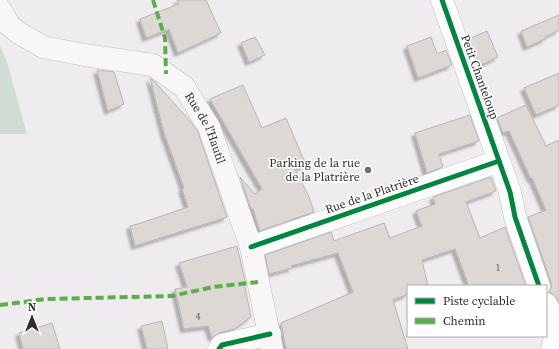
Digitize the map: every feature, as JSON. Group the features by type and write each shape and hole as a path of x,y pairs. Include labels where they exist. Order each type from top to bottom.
{"main road":[{"name":"Rue de l'Hautil","path":"0,9 9,25 19,33 43,47 153,65 184,87 209,126 251,247 271,342"}],"street":[{"name":"Petit Chanteloup","path":"442,0 510,192 515,217 539,285"},
{"name":"Rue de la Platrière","path":"251,247 499,161"},
{"path":"547,306 558,327 552,349"},
{"path":"219,349 222,345 271,342"}],"shaded area":[{"path":"0,46 7,62 27,134 0,134"}],"building":[{"path":"177,0 206,0 221,33 178,53 169,29 146,38 140,19 179,4"},
{"path":"559,15 559,30 545,37 545,39 527,47 521,31"},
{"path":"487,31 498,57 479,66 469,39"},
{"path":"255,37 265,55 249,62 241,43"},
{"path":"431,37 437,54 446,50 452,65 418,78 407,46"},
{"path":"97,70 114,72 124,104 108,111"},
{"path":"559,73 559,105 536,115 524,88"},
{"path":"150,78 191,122 198,132 227,217 135,246 130,226 188,207 182,189 184,188 164,133"},
{"path":"243,85 262,128 286,118 306,165 295,169 309,197 314,212 260,231 240,177 255,194 262,189 210,99"},
{"path":"526,105 546,146 559,140 559,302 553,294 549,292 551,282 528,217 546,210 509,131 503,133 497,118"},
{"path":"470,115 479,141 439,154 443,167 427,173 415,133"},
{"path":"491,177 496,191 466,202 480,238 505,227 526,285 469,285 455,249 422,260 428,285 407,285 407,294 393,300 408,349 286,349 281,323 353,292 338,253 291,266 292,268 269,274 265,255 331,232 334,241 384,223 390,238 422,226 416,211 435,204 433,197"},
{"path":"237,246 251,317 234,329 219,333 212,338 208,326 184,329 175,289 187,287 179,263"},
{"path":"162,321 168,349 147,349 141,326"},
{"path":"52,323 60,349 23,349 19,333"}],"marked path":[{"path":"153,0 165,38 166,74"},
{"path":"0,305 46,299 172,296 213,287 258,282"}],"cycle path":[{"path":"442,0 510,192 515,217 539,285"},
{"path":"251,247 499,161"},
{"path":"219,349 222,345 270,334"}],"place":[{"name":"Parking de la rue de la Platrière","path":"368,170"}]}
